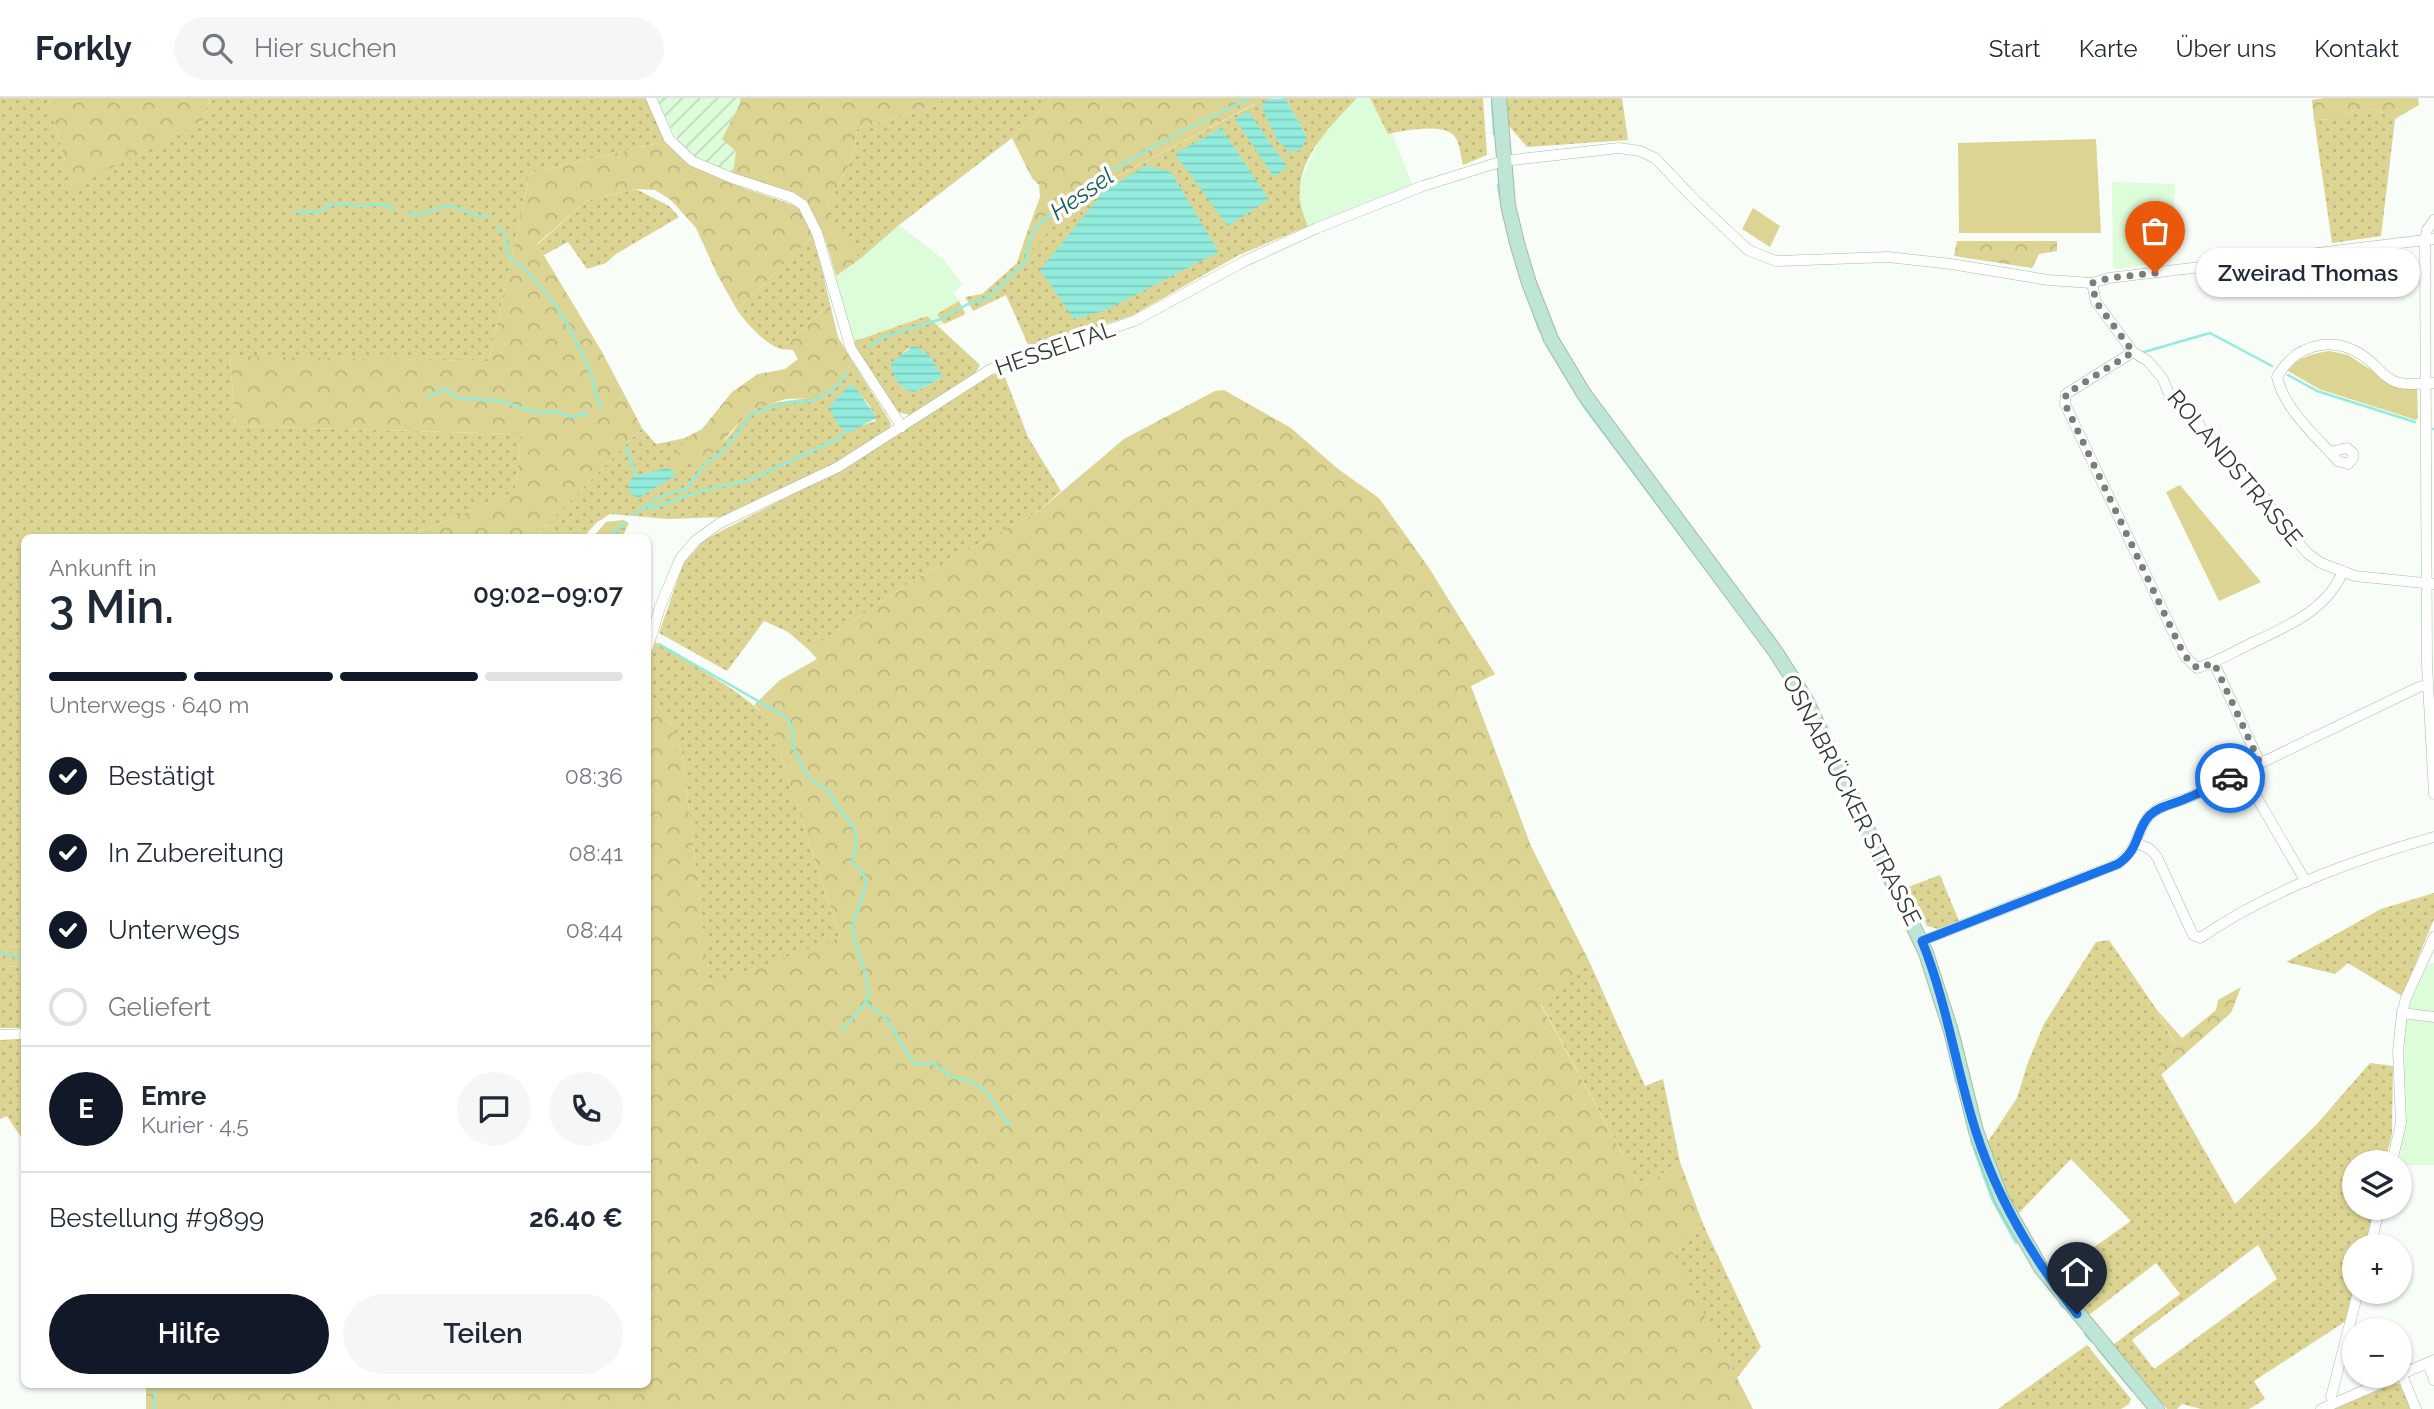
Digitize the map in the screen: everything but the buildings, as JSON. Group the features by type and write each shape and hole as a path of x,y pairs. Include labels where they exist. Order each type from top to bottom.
{"main road":[{"name":"OSNABRÜCKER STRASSE","path":"1499,98 1508,205 1517,243 1543,320 1563,361 1601,419 1775,652 1805,698 1922,941 1942,1002 1976,1131 2003,1200 2041,1268 2152,1403"}],"street":[{"path":"651,98 669,139 692,161 732,178 791,197 803,205 817,233 843,330 851,349 901,427"},
{"name":"HESSELTAL","path":"651,637 680,559 695,541 720,523 838,467 991,369 1134,321 1245,261 1317,228 1423,186 1503,161 1619,148 1640,151 1655,158 1748,250 1776,261 1888,257 1951,264 2026,277 2092,283 2109,278 2430,239"},
{"path":"2434,220 2427,230 2430,239 2430,584 2427,685 2434,794"},
{"name":"ROLANDSTRASSE","path":"2092,283 2096,302 2133,352 2148,361 2163,379 2168,392 2183,403 2201,429 2214,440 2238,473 2258,490 2307,553 2321,563 2355,576 2430,584"},
{"path":"2330,452 2279,389 2277,377 2285,363 2313,345 2330,344 2351,348 2394,382 2410,385 2430,383"},
{"path":"2133,352 2066,394 2065,404 2184,655 2197,668 2214,663 2292,624 2308,614 2339,582 2343,572"},
{"path":"2214,663 2260,763"},
{"path":"1922,941 2118,864 2128,856 2149,816 2158,809 2188,798 2427,685"},
{"path":"2242,772 2306,882"},
{"path":"2137,843 2150,849 2157,857 2193,936 2200,938 2238,913 2306,882 2383,852 2434,837"},
{"path":"2395,1150 2401,1123 2398,1051 2402,1013 2434,937"},
{"path":"2402,1013 2434,1017"},
{"path":"0,1035 21,1034"},
{"path":"2333,1402 2331,1398 2355,1304"},
{"path":"2412,1371 2431,1362 2434,1380"},
{"path":"2321,1409 2369,1388"},
{"path":"2407,1388 2416,1409"}],"shaded area":[{"path":"657,98 740,98 740,104 723,139 736,150 733,174 700,162 681,145"},
{"path":"1357,98 1370,98 1388,134 1392,133 1412,185 1308,226 1300,203 1300,182 1321,136"},
{"path":"2112,182 2175,184 2171,262 2113,269"},
{"path":"899,225 944,260 962,284 954,293 959,301 937,314 944,324 938,326 927,316 852,342 836,276"},
{"path":"2434,963 2434,1165 2412,1165 2412,1150 2401,1150 2407,1109 2404,1074 2405,1016 2427,965"}],"green space":[{"path":"0,98 48,98 72,187 203,121 210,98 647,98 667,141 530,173 489,361 230,357 235,426 521,434 515,492 414,534 21,534 21,946 0,945"},
{"path":"48,98 210,98 203,121 72,188"},
{"path":"740,98 944,98 939,104 857,129 853,157 828,204 830,222 860,259 836,276 819,224 800,197 733,174 736,151 722,139 740,104"},
{"path":"944,98 1052,98 1012,138 899,225 860,259 829,222 828,204 853,157 857,129 939,104"},
{"path":"1052,98 1255,98 1256,103 1082,195 1032,250 1024,241 1040,197 1039,185 1032,178 1012,138"},
{"path":"1255,98 1274,98 1268,99 1307,137 1285,98 1357,98 1317,144 1304,170 1300,200 1308,226 1239,255 1133,315 1030,349 1006,295 973,311 965,297 982,294 1017,263 1024,241 1032,249 1082,195 1255,104"},
{"path":"1370,98 1483,98 1487,155 1463,165 1457,140 1450,132 1443,130 1424,129 1388,134"},
{"path":"1507,98 1622,98 1628,140 1527,147 1508,125"},
{"path":"2418,98 2419,105 2395,119 2374,109 2354,111 2332,120 2314,119 2312,100"},
{"path":"2374,109 2395,119 2381,236 2332,243 2314,119 2332,120 2354,111"},
{"path":"2096,139 2101,233 1959,233 1958,143"},
{"path":"667,141 692,164 708,173 794,205 800,210 814,235 737,310 696,228 671,200 655,190 636,189 586,201 537,244 602,352 642,428 538,534 414,534 515,492 521,434 235,426 230,356 489,361 530,173"},
{"path":"636,189 669,206 679,217 616,254 606,263 587,269 568,242 544,255 537,245 586,201"},
{"path":"1753,208 1780,226 1770,247 1742,229"},
{"path":"814,235 830,304 780,349 767,342 737,310"},
{"path":"1957,241 2057,241 2057,251 2039,254 2032,268 1954,256"},
{"path":"959,301 964,315 944,324 937,314"},
{"path":"830,304 838,337 853,362 837,381 812,398 786,399 754,409 746,414 715,451 702,459 671,470 685,438 702,429 732,392 758,374 785,369 798,359 793,350 780,349"},
{"path":"927,316 980,365 975,374 910,415 897,412 852,342","holes":["909,348 940,379 914,392 903,388 896,378 903,353"]},
{"path":"2330,351 2348,355 2393,384 2417,388 2418,418 2416,420 2319,389 2288,371 2301,359"},
{"path":"853,362 891,423 890,429 837,464 723,517 668,519 610,514 596,523 587,534 538,534 642,428 656,444 685,438 673,469 716,448 750,411 765,405 809,397 837,380","holes":["852,385 870,406 876,421 845,431 842,427"]},
{"path":"1003,372 1028,437 1061,491 1039,511 917,578 809,650 788,632 764,621 727,671 659,633 683,564 704,540 840,470 992,375"},
{"path":"1224,390 1291,428 1338,469 1379,498 1429,568 1495,674 1471,686 1531,846 1589,961 1541,1005 1641,1188 1680,1162 1703,1224 1671,1249 1753,1409 146,1409 146,1388 651,1388 651,695 671,723 682,753 710,985 840,937 769,719 754,705 780,680 817,659 809,650 917,578 1039,511 1124,439 1215,391"},
{"path":"2180,485 2261,582 2219,601 2166,492"},
{"path":"623,520 629,523 624,534 596,534 606,522"},
{"path":"655,642 729,687 769,719 840,937 710,986 682,753 671,723 651,695 651,652"},
{"path":"1940,875 1959,921 1938,929 1927,926 1908,887"},
{"path":"2434,893 2434,919 2402,996 2348,963 2335,974 2286,962 2381,909"},
{"path":"2109,940 2157,1010 2175,1045 2157,1067 2235,1204 2317,1124 2370,1063 2393,1066 2392,1134 2388,1150 2342,1150 2342,1220 2371,1220 2368,1234 2342,1234 2342,1304 2351,1304 2347,1318 2342,1318 2342,1324 2254,1381 2265,1399 2249,1409 2201,1409 2182,1404 2177,1409 2167,1409 2113,1345 2180,1294 2156,1263 2089,1315 2069,1291 2094,1272 2083,1255 2131,1221 2071,1159 2018,1214 1987,1143 2017,1098 2044,1024 2096,942","holes":["2258,1245 2277,1279 2154,1369 2132,1340"]},
{"path":"0,945 21,946 21,967 0,966"},
{"path":"1589,961 1645,1086 1663,1079 1680,1162 1641,1188 1541,1004"},
{"path":"0,966 21,967 21,1028 0,1028"},
{"path":"2241,987 2231,1013 2161,1075 2157,1067 2175,1044 2157,1010 2182,1038 2216,1010 2218,1000"},
{"path":"0,1038 21,1038 21,1137 7,1116 0,1119"},
{"path":"1703,1224 1761,1347 1737,1378 1670,1249"},
{"path":"2087,1345 2131,1399 2129,1404 2121,1409 1998,1409"},
{"path":"2384,1388 2404,1388 2412,1409 2333,1409"}],"water":[{"path":"1285,98 1307,137 1301,150 1290,152 1277,140 1261,106 1268,99"},
{"path":"1248,111 1287,167 1274,177 1235,119"},
{"path":"1221,128 1269,199 1228,226 1175,154"},
{"path":"1146,166 1171,172 1219,252 1106,310 1074,319 1040,270 1104,191"},
{"path":"913,346 934,361 942,376 914,392 898,382 891,363"},
{"path":"849,385 855,387 877,418 848,433 837,424 829,407"},
{"path":"667,468 674,472 675,476 638,498 631,494 628,486 632,477"}],"waterway":[{"name":"Hessel","path":"869,347 884,337 941,319 968,304 988,298 1028,259 1026,253 1034,229 1065,201 1095,180 1176,134 1249,98"},
{"path":"1492,98 1494,134"},
{"path":"1498,185 1500,197"},
{"path":"295,212 316,212 334,204 384,204 395,209"},
{"path":"409,214 420,214 449,206 489,216"},
{"path":"498,227 506,236 508,256 546,293 567,323 590,372 601,409"},
{"path":"1534,315 1540,331"},
{"path":"2144,352 2210,333 2272,366"},
{"path":"1546,344 1585,408 1706,569"},
{"name":"Hessel","path":"634,514 660,497 687,488 705,464 730,443 752,414 788,402 812,401 839,384 847,372"},
{"path":"2288,375 2317,391 2415,422"},
{"path":"428,396 445,389 457,398 501,401 535,412 557,412 570,417 588,413"},
{"path":"647,506 651,509 697,492 750,480 841,437 845,431"},
{"path":"625,447 637,476"},
{"name":"Hessel","path":"613,534 625,522"},
{"path":"659,644 786,717 792,729 793,747 805,772 828,790 855,832 856,844 852,862 862,872 865,886 853,927 868,996 842,1031"},
{"name":"Hessel","path":"0,953 21,956"},
{"path":"866,1003 886,1018 914,1064 935,1064 952,1077 978,1085 989,1095 1011,1126"},
{"path":"1947,1043 1957,1084"},
{"path":"1971,1140 1992,1199 2016,1243"},
{"path":"2060,1303 2063,1307"},
{"path":"2085,1334 2091,1341"},
{"path":"2098,1349 2132,1390"},
{"name":"Hessel","path":"154,1409 155,1388"}],"way so far":[{"path":"2155,273 2109,278 2092,283 2096,302 2133,352 2066,394 2065,404 2184,655 2197,668 2214,663 2260,763 2230,778"}],"place":[{"name":"Zweirad Thomas","path":"2155,273"}],"route":[{"path":"2077,1314 2027,1246 1984,1156 1942,1002 1922,941 2118,864 2128,856 2149,816 2158,809 2230,778"}]}
